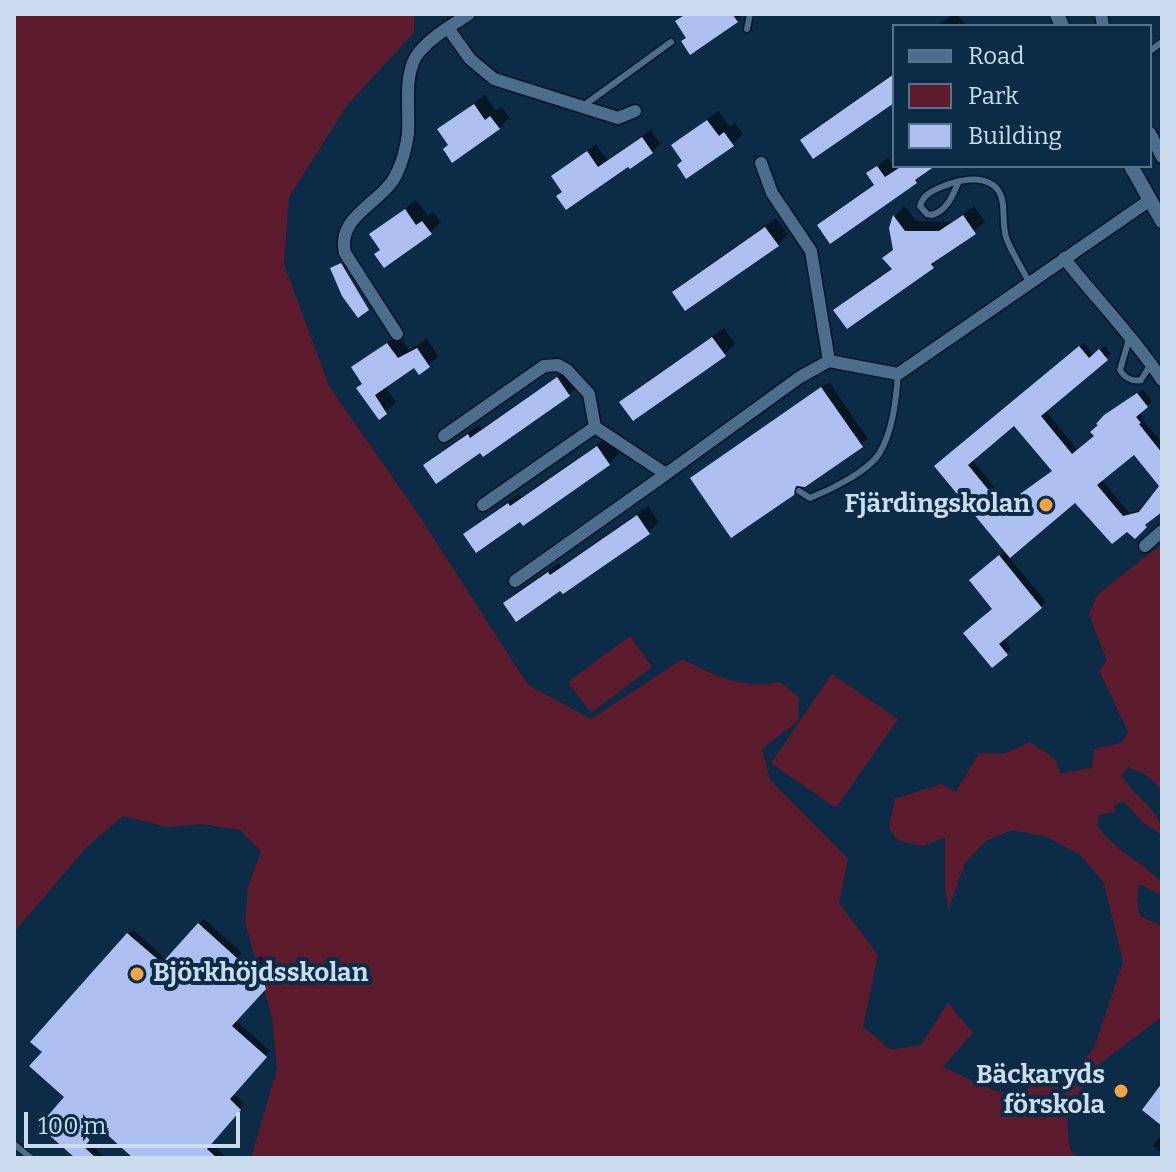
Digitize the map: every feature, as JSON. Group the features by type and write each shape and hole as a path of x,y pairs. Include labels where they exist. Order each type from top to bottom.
{"street":[{"path":"397,334 345,253 343,242 349,224 394,179 408,137 412,62 423,48 469,14"},
{"path":"448,28 470,59 494,79 618,118 635,111"},
{"path":"1152,137 1162,157"},
{"path":"761,163 772,193 811,251 829,361"},
{"path":"1132,168 1162,221"},
{"path":"515,581 800,377 829,361 898,374 1150,200"},
{"path":"1064,258 1130,335 1162,380"},
{"path":"444,436 544,366 558,365 567,370 589,394 595,427 666,474"},
{"path":"483,505 595,427"},
{"path":"1145,546 1162,531"}],"lane":[{"path":"747,29 750,14"},
{"path":"582,107 671,42"},
{"path":"959,181 954,194 939,213 932,215 923,211 920,206 922,199 929,192 959,181 969,178 981,178 998,191 1003,201 1007,240 1029,282"},
{"path":"1130,335 1120,370 1124,376 1134,381 1141,380 1151,364"},
{"path":"799,491 810,498 840,486 878,455 894,412 898,374"},
{"path":"14,1144 31,1158"}],"green space":[{"path":"14,14 411,14 414,17 414,33 348,104 289,197 284,264 329,386 420,517 528,685 591,719 683,659 742,683 781,682 799,698 798,721 762,749 770,780 848,859 839,903 878,955 863,1027 891,1050 921,1045 948,1003 973,1033 943,1067 993,1090 1018,1094 1036,1084 1062,1079 1077,1068 1094,1048 1123,962 1104,883 1080,855 1045,836 1012,830 986,841 965,863 948,910 945,837 923,846 897,840 889,827 895,799 941,784 956,792 979,753 1004,754 1030,742 1055,759 1060,773 1092,768 1094,749 1121,743 1128,732 1099,670 1107,661 1089,615 1097,595 1162,544 1162,790 1148,776 1128,767 1122,775 1157,818 1162,835 1142,822 1124,801 1114,806 1115,812 1099,815 1098,826 1112,842 1162,883 1162,896 1139,884 1137,900 1140,916 1162,926 1162,1017 1097,1066 1066,1112 1070,1150 1079,1158 251,1158 277,1069 272,1016 245,923 248,887 261,852 240,830 203,824 167,827 123,816 87,847 14,932"},
{"path":"630,636 652,667 591,713 568,682"},
{"path":"832,674 898,719 836,808 771,763"}],"building":[{"path":"686,14 732,14 738,22 690,55 681,41 686,38 675,21"},
{"path":"892,75 892,104 813,159 800,140"},
{"path":"474,104 485,120 490,116 500,129 452,163 443,149 448,145 437,129"},
{"path":"707,120 719,136 724,132 734,146 686,179 677,165 682,161 671,145"},
{"path":"642,137 653,153 566,210 556,196 562,192 551,176 587,151 598,167"},
{"path":"877,166 885,177 899,168 932,168 915,180 917,183 830,244 817,225 874,185 866,173"},
{"path":"405,209 416,225 422,221 432,234 384,268 374,254 380,250 369,234"},
{"path":"893,215 905,231 939,231 963,215 976,234 931,264 934,268 847,329 833,310 892,269 882,258 893,250 889,228"},
{"path":"765,227 779,246 685,311 672,292"},
{"path":"341,263 369,310 358,318 342,296 330,268"},
{"path":"712,337 726,356 633,421 619,402"},
{"path":"387,343 398,358 417,348 430,367 419,375 414,368 375,395 387,414 379,420 356,388 362,384 351,367"},
{"path":"1079,346 1089,358 1099,349 1108,360 1041,416 1072,454 1094,436 1090,432 1104,415 1137,393 1148,407 1136,417 1162,453 1162,512 1145,525 1147,527 1135,539 1127,532 1112,544 1075,503 1010,558 934,466","holes":["1014,426 1052,471 1020,494 1022,496 1005,510 968,465","1134,455 1159,486 1139,512 1123,516 1097,485"]},
{"path":"557,377 570,396 483,457 480,453 436,484 423,465 468,434 470,438"},
{"path":"821,387 863,447 805,487 796,486 794,495 731,538 690,478"},
{"path":"597,446 610,465 523,526 520,522 476,553 463,534"},
{"path":"637,515 650,534 516,622 503,603"},
{"path":"999,555 1042,608 999,644 1008,655 992,668 963,633 992,609 969,580"},
{"path":"198,923 238,959 231,967 257,959 266,989 232,1026 267,1057 230,1099 241,1110 207,1149 217,1158 133,1158 100,1128 84,1147 96,1158 75,1158 39,1126 64,1097 29,1066 42,1052 30,1042 127,933 162,963"},
{"path":"1162,1083 1162,1126 1142,1110"}],"place":[{"name":"Fjärdingskolan","path":"1046,505"},
{"name":"Björkhöjdsskolan","path":"137,974"},
{"name":"Bäckaryds förskola","path":"1121,1091"}]}
